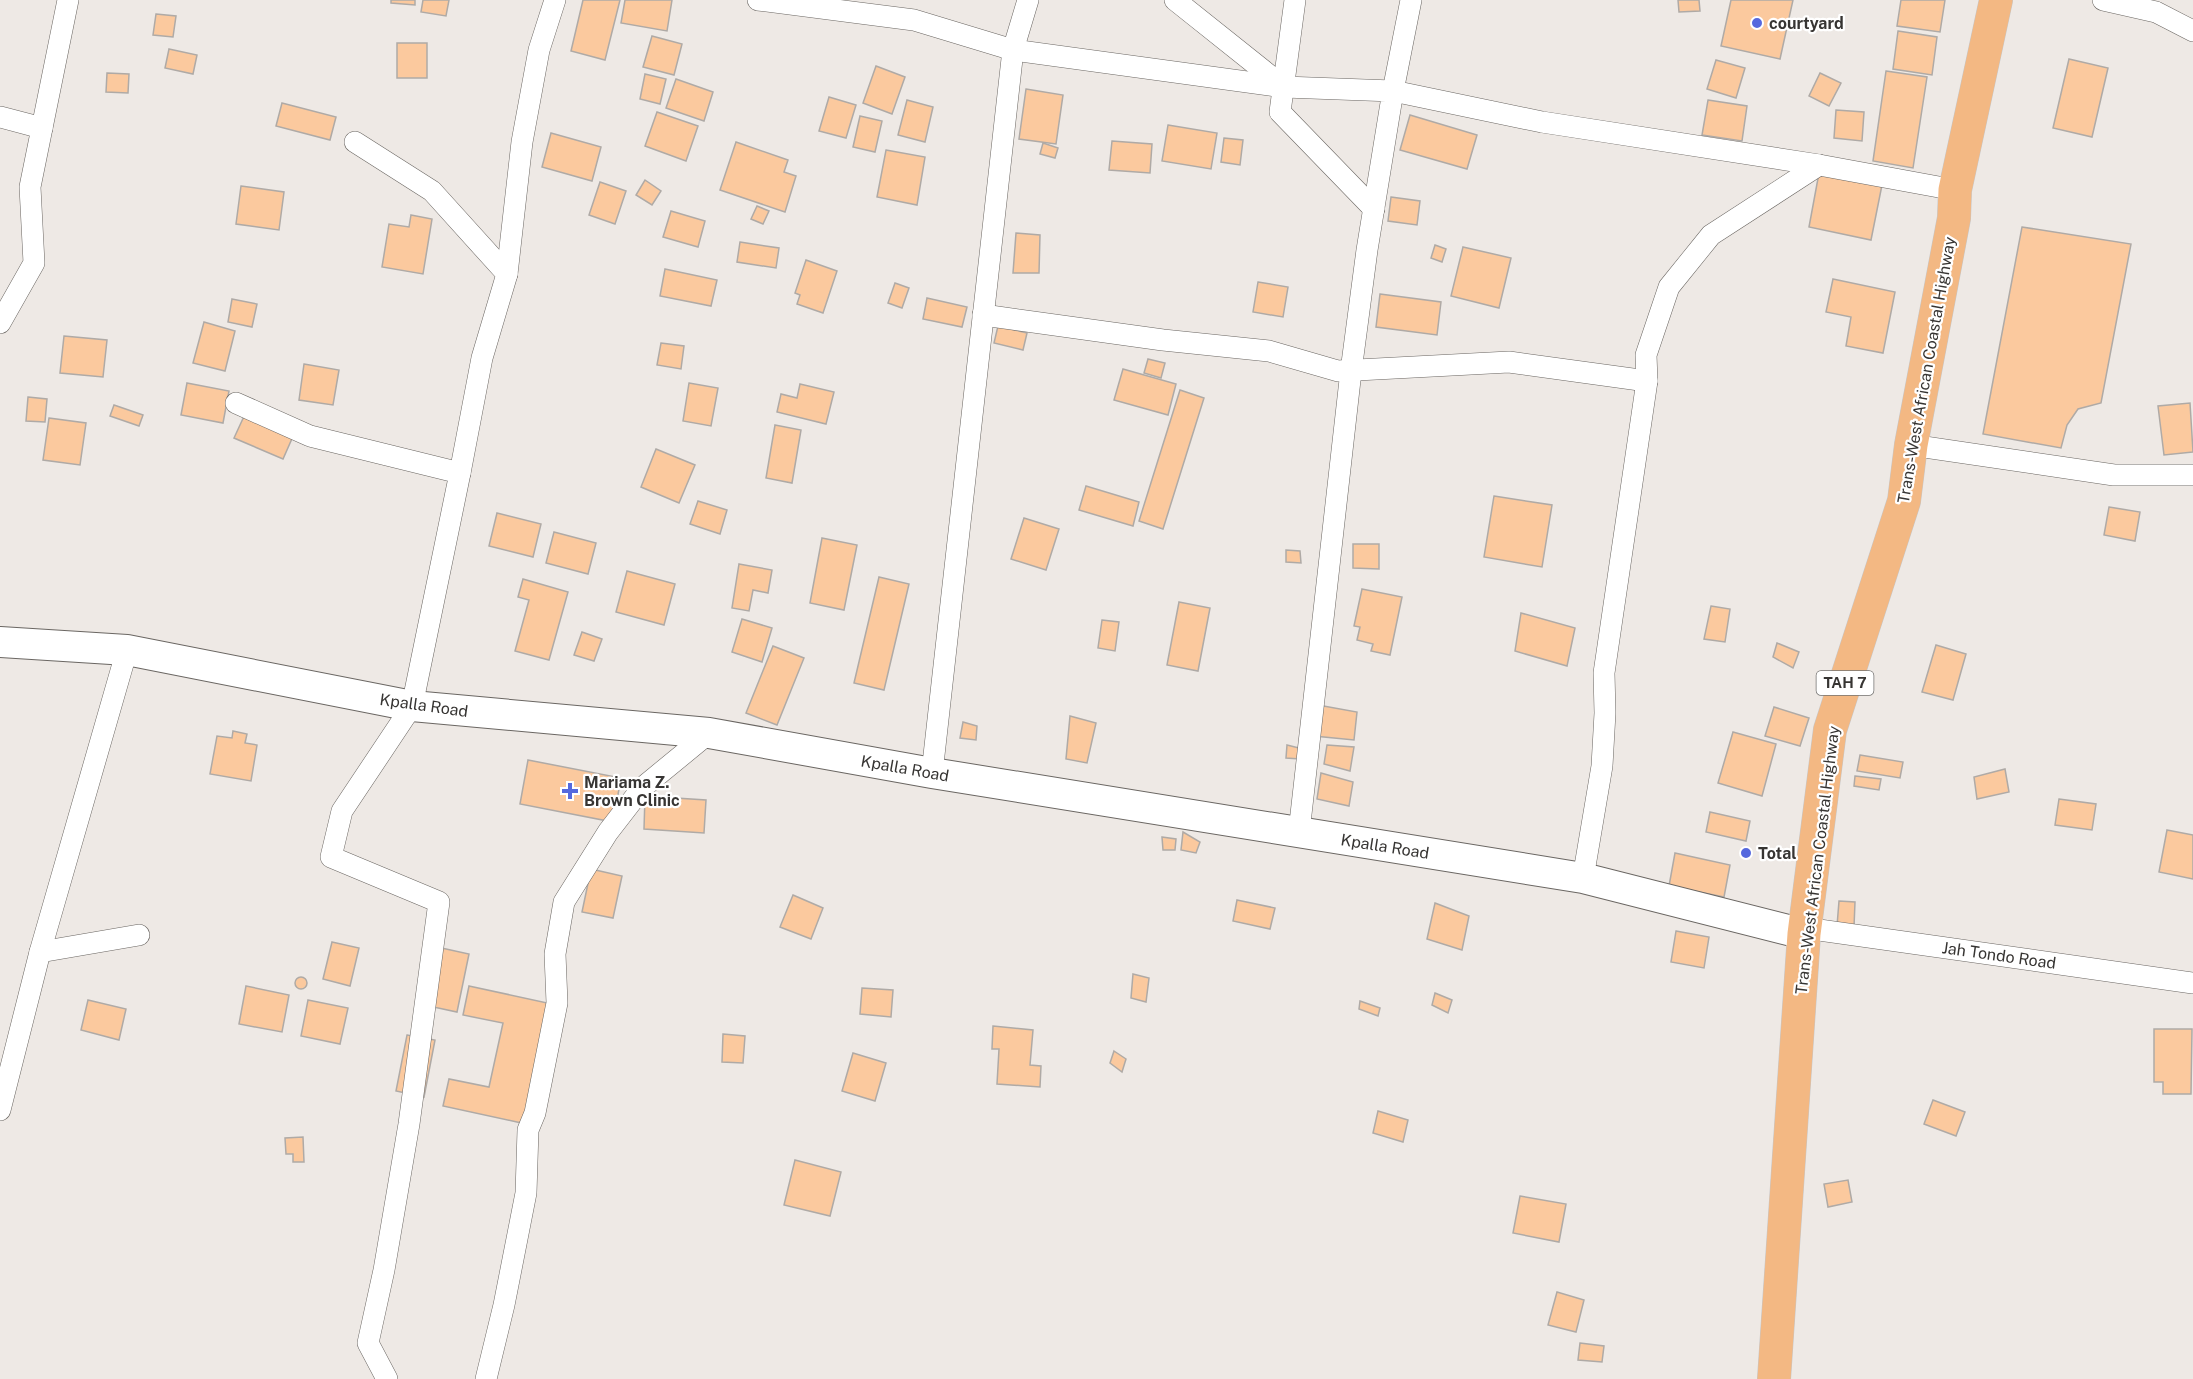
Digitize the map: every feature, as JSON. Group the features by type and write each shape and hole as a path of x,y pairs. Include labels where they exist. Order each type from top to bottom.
{"highway":[{"name":"Trans-West African Coastal Highway","path":"1774,1379 1805,931 1830,730 1904,501 1911,445 1954,218 1955,190 1996,0"}],"street":[{"path":"0,323 34,263 30,187 68,0"},
{"path":"387,1379 368,1342 384,1270 409,1124 439,902 331,857 342,811 412,706 482,358 507,274 522,142 539,50 555,0"},
{"path":"758,0 914,20 1013,50 1284,87 1394,91 1542,122 1819,165 1955,190"},
{"path":"932,773 1013,50 1028,0"},
{"path":"1175,0 1284,87"},
{"path":"1295,0 1280,112 1374,209"},
{"path":"1299,832 1351,371 1374,209 1411,0"},
{"path":"2103,0 2156,12 2193,31"},
{"path":"0,117 42,128"},
{"path":"355,142 432,191 507,274"},
{"path":"1583,878 1602,766 1605,712 1604,673 1647,381 1646,355 1669,287 1711,235 1819,165"},
{"path":"983,315 1163,340 1269,351 1338,371 1509,362 1647,381"},
{"path":"236,403 310,436 460,473"},
{"path":"1911,445 2114,475 2193,474"},
{"name":"Kpalla Road","path":"0,642 127,651 412,706 708,733 932,773 1583,878 1805,931"},
{"path":"0,1110 40,952 127,651"},
{"path":"486,1379 504,1305 525,1193 528,1130 535,1113 557,1003 555,954 564,902 608,832 642,789 708,733"},
{"name":"Jah Tondo Road","path":"1805,931 2193,983"},
{"path":"40,952 139,935"}],"building":[{"path":"391,0 415,0 415,5 391,3"},
{"path":"423,0 449,0 446,16 421,12"},
{"path":"583,0 620,0 605,60 571,51"},
{"path":"625,0 672,0 667,31 621,23"},
{"path":"1678,0 1699,0 1700,11 1679,12"},
{"name":"courtyard","path":"1731,0 1793,0 1780,59 1721,46"},
{"path":"1901,0 1945,0 1940,32 1897,26"},
{"path":"156,14 176,16 173,37 153,35"},
{"path":"1898,31 1937,37 1932,75 1893,69"},
{"path":"652,36 682,44 674,75 643,67"},
{"path":"397,43 427,43 427,78 397,78"},
{"path":"169,49 197,55 193,74 165,68"},
{"path":"2069,59 2108,68 2092,137 2053,128"},
{"path":"1716,60 1745,68 1736,98 1707,89"},
{"path":"876,66 905,77 892,114 863,103"},
{"path":"1886,71 1927,77 1913,168 1873,161"},
{"path":"107,73 129,74 128,93 106,92"},
{"path":"1820,73 1841,83 1829,106 1809,96"},
{"path":"645,74 666,79 660,104 640,99"},
{"path":"676,79 713,92 704,121 666,108"},
{"path":"1026,89 1063,95 1056,144 1019,139"},
{"path":"829,97 856,105 846,138 819,131"},
{"path":"907,100 933,107 925,142 898,135"},
{"path":"1708,100 1747,106 1742,141 1702,135"},
{"path":"282,103 336,117 330,140 276,126"},
{"path":"1836,110 1864,112 1862,141 1834,138"},
{"path":"657,112 698,126 686,161 645,146"},
{"path":"1410,115 1477,135 1467,169 1400,150"},
{"path":"860,116 882,121 875,152 853,147"},
{"path":"1168,125 1217,133 1211,169 1162,161"},
{"path":"551,133 601,147 592,181 542,167"},
{"path":"1224,138 1243,140 1240,165 1221,162"},
{"path":"1112,141 1152,144 1150,173 1109,170"},
{"path":"736,142 788,160 784,172 796,176 785,212 720,190"},
{"path":"1043,143 1058,148 1055,158 1040,154"},
{"path":"886,150 925,157 917,205 877,197"},
{"path":"1819,173 1882,185 1871,240 1809,227"},
{"path":"645,180 661,191 652,205 636,195"},
{"path":"600,182 626,191 615,224 589,215"},
{"path":"241,186 284,192 279,230 236,224"},
{"path":"1391,197 1420,201 1417,225 1388,221"},
{"path":"757,206 769,211 763,224 751,219"},
{"path":"671,211 705,221 698,247 663,237"},
{"path":"411,215 432,219 423,274 382,267 389,224 409,227"},
{"path":"2022,227 2131,244 2101,403 2078,409 2067,425 2061,448 1983,434"},
{"path":"1016,233 1040,235 1039,273 1013,273"},
{"path":"740,242 779,248 776,268 737,262"},
{"path":"1435,245 1446,249 1442,262 1431,258"},
{"path":"1463,247 1511,258 1499,308 1451,296"},
{"path":"806,260 837,271 823,313 797,304 800,295 795,293"},
{"path":"665,269 717,280 711,306 660,296"},
{"path":"1833,279 1895,292 1883,353 1846,346 1851,317 1826,312"},
{"path":"1258,282 1288,287 1283,317 1253,312"},
{"path":"895,283 909,288 902,308 888,303"},
{"path":"1380,294 1441,302 1437,335 1376,327"},
{"path":"927,298 967,307 962,327 923,319"},
{"path":"232,299 257,304 252,327 228,322"},
{"path":"204,322 235,331 225,371 193,363"},
{"path":"998,326 1027,333 1023,350 994,343"},
{"path":"64,336 107,340 103,377 60,373"},
{"path":"661,343 684,346 681,369 657,365"},
{"path":"1148,359 1165,363 1161,378 1144,373"},
{"path":"304,364 339,370 333,405 299,400"},
{"path":"1123,369 1176,384 1168,415 1114,400"},
{"path":"187,383 229,391 223,423 181,415"},
{"path":"689,383 718,388 711,426 683,421"},
{"path":"800,384 834,392 826,424 777,412 781,394 797,398"},
{"path":"1180,390 1204,398 1163,529 1139,521"},
{"path":"28,397 47,399 45,422 26,421"},
{"path":"2190,403 2193,452 2164,455 2158,406"},
{"path":"114,405 143,415 139,426 110,416"},
{"path":"246,412 294,434 283,459 234,438"},
{"path":"49,418 86,423 80,465 43,460"},
{"path":"775,425 801,430 792,483 766,478"},
{"path":"656,449 695,465 679,503 641,487"},
{"path":"1086,486 1139,502 1133,526 1079,510"},
{"path":"1494,496 1552,505 1542,567 1484,557"},
{"path":"698,501 727,510 720,534 690,524"},
{"path":"2109,507 2140,512 2135,541 2104,535"},
{"path":"497,513 541,524 533,557 489,546"},
{"path":"1024,518 1059,529 1046,570 1011,559"},
{"path":"554,532 596,543 588,574 546,563"},
{"path":"822,538 857,545 844,610 810,603"},
{"path":"1353,544 1379,544 1379,569 1353,568"},
{"path":"1286,550 1300,551 1301,563 1286,562"},
{"path":"739,564 772,570 768,593 753,590 749,611 732,608"},
{"path":"627,571 675,584 664,625 616,612"},
{"path":"879,577 909,584 884,690 854,683"},
{"path":"523,579 568,592 549,660 515,651 529,600 518,597"},
{"path":"1362,589 1402,597 1390,655 1371,651 1373,644 1357,640 1360,627 1354,626"},
{"path":"1179,602 1210,608 1198,671 1167,665"},
{"path":"1711,606 1730,609 1725,642 1704,639"},
{"path":"1521,613 1575,628 1567,666 1515,651"},
{"path":"742,619 772,628 762,662 732,652"},
{"path":"1102,620 1119,622 1115,651 1098,648"},
{"path":"582,632 602,639 594,661 574,655"},
{"path":"1777,643 1799,652 1793,668 1773,657"},
{"path":"1936,645 1966,654 1953,700 1922,692"},
{"path":"773,646 804,658 777,725 746,713"},
{"path":"1318,705 1357,712 1354,740 1314,736"},
{"path":"1774,707 1809,718 1800,746 1765,736"},
{"path":"1070,716 1096,723 1087,763 1066,759"},
{"path":"963,722 977,726 976,740 960,738"},
{"path":"233,731 247,734 245,743 257,745 251,781 210,774 217,736 232,738"},
{"path":"1733,732 1776,744 1762,796 1718,783"},
{"path":"1287,745 1303,749 1300,759 1286,758"},
{"path":"1327,745 1354,747 1350,771 1324,764"},
{"path":"1860,755 1903,762 1900,778 1857,771"},
{"name":"Mariama Z. Brown Clinic","path":"528,760 621,778 613,822 520,804"},
{"path":"2005,769 2009,792 1977,799 1974,777"},
{"path":"1321,773 1353,782 1349,806 1317,799"},
{"path":"1855,776 1881,779 1879,790 1854,786"},
{"path":"645,796 706,800 704,833 644,829"},
{"path":"2059,799 2096,804 2092,830 2055,825"},
{"path":"1710,812 1750,821 1746,841 1706,832"},
{"path":"2167,830 2193,835 2193,879 2159,872"},
{"path":"1183,832 1200,842 1196,853 1181,850"},
{"path":"1162,837 1176,839 1175,850 1163,850"},
{"path":"1675,853 1730,865 1724,897 1669,886"},
{"path":"591,869 622,876 613,918 582,912"},
{"path":"793,895 823,908 811,939 780,927"},
{"path":"1237,900 1275,908 1270,929 1233,921"},
{"path":"1839,901 1855,902 1854,927 1837,926"},
{"path":"1435,903 1469,916 1462,950 1427,939"},
{"path":"1676,931 1709,937 1704,968 1671,962"},
{"path":"332,942 359,948 350,986 323,979"},
{"path":"437,947 469,954 457,1012 424,1005"},
{"path":"1133,974 1149,978 1146,1002 1131,998"},
{"path":"303,977 306,978 306,988 299,989 296,988 295,981 296,978"},
{"path":"246,986 289,995 282,1032 239,1024"},
{"path":"469,986 552,1004 526,1124 443,1106 449,1079 489,1087 503,1023 463,1015"},
{"path":"862,988 893,990 891,1017 860,1014"},
{"path":"1435,993 1452,1000 1448,1013 1432,1005"},
{"path":"88,1000 126,1009 119,1040 81,1030"},
{"path":"308,1000 348,1008 340,1044 301,1036"},
{"path":"1360,1001 1380,1008 1378,1016 1359,1009"},
{"path":"993,1026 1033,1030 1030,1065 1041,1066 1040,1087 997,1084 999,1049 992,1049"},
{"path":"2154,1029 2192,1029 2191,1094 2163,1094 2163,1082 2154,1082"},
{"path":"723,1034 745,1036 743,1063 722,1062"},
{"path":"407,1035 435,1040 424,1097 396,1091"},
{"path":"1114,1051 1126,1059 1122,1072 1110,1063"},
{"path":"853,1053 886,1063 875,1101 842,1091"},
{"path":"1933,1100 1965,1112 1956,1136 1924,1124"},
{"path":"1378,1111 1408,1120 1403,1142 1373,1133"},
{"path":"303,1137 304,1162 293,1162 293,1154 286,1154 285,1138"},
{"path":"795,1160 841,1172 830,1216 784,1205"},
{"path":"1848,1180 1852,1202 1828,1207 1824,1184"},
{"path":"1520,1196 1566,1204 1559,1242 1513,1233"},
{"path":"1557,1292 1584,1300 1576,1332 1548,1325"},
{"path":"1580,1343 1604,1346 1602,1362 1578,1360"}],"place":[{"name":"courtyard","path":"1757,23"},
{"name":"Mariama Z. Brown Clinic","path":"570,791"},
{"name":"Total","path":"1746,853"}]}
